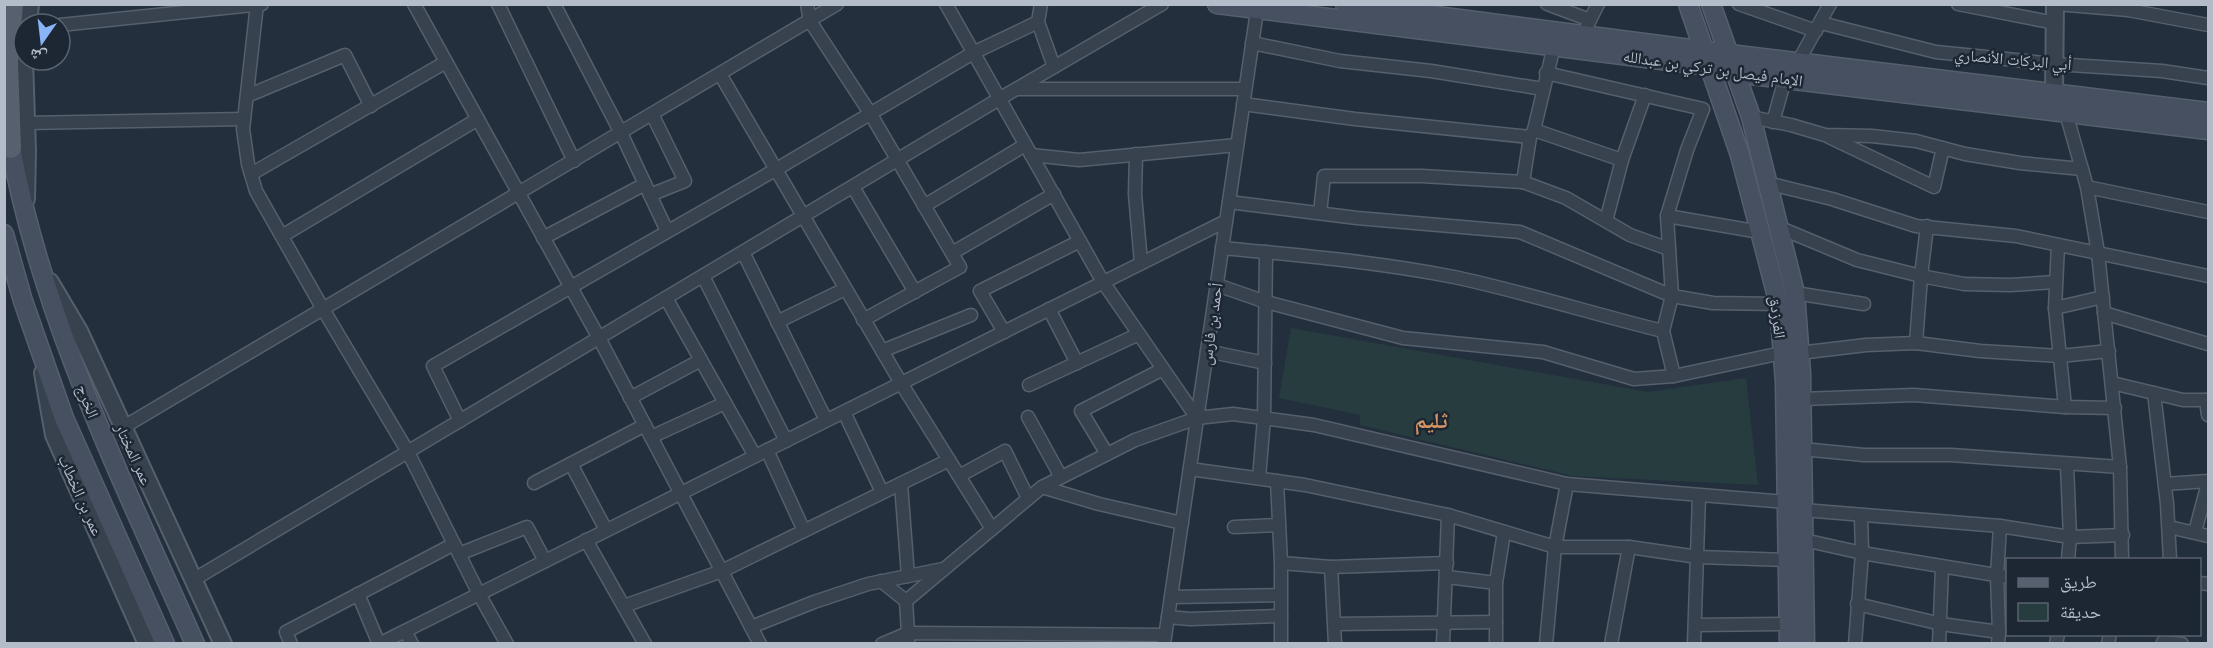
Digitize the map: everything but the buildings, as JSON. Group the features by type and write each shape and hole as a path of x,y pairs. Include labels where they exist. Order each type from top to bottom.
{"main road":[{"path":"11,148 8,62 13,4"},
{"name":"الإمام فيصل بن تركي بن عبدالله","path":"1217,4 1257,7 1554,46 1707,58 1729,54 2208,112"},
{"name":"الإمام فيصل بن تركي بن عبدالله","path":"1346,4 1586,28 1707,58 1735,73 2208,130"},
{"name":"الفرزدق","path":"1688,4 1740,155 1801,399 1802,449 1787,560 1789,644"},
{"name":"الفرزدق","path":"1711,4 1751,117 1795,293 1791,353 1785,382 1795,506 1804,540 1806,644"},
{"name":"الخرج","path":"11,148 26,218 65,342 90,407 195,644"},
{"name":"الخرج","path":"4,234 23,301 64,418 165,644"}],"street":[{"path":"72,24 262,4"},
{"path":"414,4 599,338 760,644"},
{"path":"498,4 574,160"},
{"path":"554,4 621,133 667,231"},
{"path":"807,4 810,21 870,113 960,267 863,320"},
{"path":"122,428 837,4"},
{"path":"946,4 1103,282 1197,418"},
{"path":"1041,4 1038,22 1054,67"},
{"path":"193,580 1162,4"},
{"path":"1547,4 1586,28 1599,4"},
{"name":"أبي البركات الأنصاري","path":"1739,4 1818,27 1936,52 2055,64 2162,71 2208,78"},
{"path":"1798,62 1830,4"},
{"path":"1958,4 2055,22"},
{"path":"2054,94 2056,4 2128,10 2208,25"},
{"path":"257,5 243,129 256,191 408,452 479,594 507,644"},
{"name":"أحمد بن فارس","path":"1164,639 1257,7"},
{"path":"460,421 433,366 775,170 973,53 1038,22"},
{"path":"1252,43 1340,61 1431,71 1543,89"},
{"path":"1523,182 1532,134 1554,46"},
{"path":"247,96 345,55 371,106"},
{"path":"251,174 446,62"},
{"path":"24,72 26,218"},
{"path":"1546,73 1703,109 1687,150 1667,216 1672,296 1663,331 1674,375"},
{"path":"720,74 844,289 992,529"},
{"path":"1773,122 1785,79"},
{"path":"1017,89 1245,89"},
{"path":"1606,221 1622,160 1644,95"},
{"path":"1243,104 1355,119 1532,134 1622,160"},
{"path":"2066,113 2087,187 2098,253 2120,467 2122,558"},
{"path":"543,238 647,189 685,181 652,114"},
{"path":"1751,117 1825,135 1934,187 1943,148"},
{"path":"26,123 244,119"},
{"path":"282,236 478,119"},
{"path":"1825,135 1872,136 1916,141 2020,163 2082,169"},
{"path":"924,206 1028,150 1079,160 1237,145"},
{"path":"1136,154 1135,194 1141,264"},
{"path":"1320,213 1324,176 1422,176 1523,182 1566,198 1630,235 1669,249"},
{"path":"1767,183 1832,198 1916,226 2016,236 2208,276"},
{"path":"853,187 915,292"},
{"path":"2087,187 2208,212"},
{"path":"952,254 1054,194"},
{"path":"1229,202 1520,232 1672,296 1713,303 1779,304"},
{"path":"1667,216 1760,232"},
{"path":"358,594 379,644 1226,221"},
{"path":"1916,343 1927,226"},
{"path":"1778,227 1857,260 1921,276 1964,284 2010,285 2055,282"},
{"path":"1004,332 980,291 1080,240"},
{"path":"2058,244 2055,308 2065,407"},
{"path":"1222,248 1452,277 1513,290 1592,314 1663,331"},
{"path":"743,252 826,420"},
{"path":"1259,478 1264,418 1266,252"},
{"name":"عمر المختار","path":"41,267 79,331 223,644"},
{"path":"703,276 786,441"},
{"path":"1217,285 1266,302 1403,338 1543,352 1634,379 1674,375 1791,353 1866,345 1916,343 1980,351 2060,356 2109,351"},
{"path":"777,322 844,289"},
{"path":"1795,293 1864,304"},
{"path":"2055,308 2103,297"},
{"path":"666,298 755,456"},
{"path":"1049,309 1077,363"},
{"path":"2104,313 2208,344"},
{"path":"882,351 971,315"},
{"path":"1029,385 1139,334"},
{"name":"عمر بن الخطاب","path":"37,340 54,435 147,644"},
{"path":"1208,351 1265,363"},
{"path":"630,398 701,360"},
{"path":"1107,454 1080,411 1163,369"},
{"path":"2112,383 2183,400 2207,400 2208,415"},
{"path":"2154,393 2165,484 2170,558"},
{"path":"1801,399 1914,395 2065,407 2115,408"},
{"path":"651,437 725,403"},
{"path":"844,412 882,492"},
{"path":"906,601 1042,487 1134,440 1197,418 1233,414 1314,425 1567,484 1699,495 1861,515 2000,526 2070,537 2123,536"},
{"path":"1028,417 1061,477"},
{"path":"534,483 645,425"},
{"path":"1802,449 1864,454 1951,455 2120,467"},
{"path":"767,450 804,531"},
{"path":"959,476 1005,451 1028,498"},
{"path":"624,606 722,571 949,460"},
{"path":"571,464 606,530"},
{"path":"2067,465 2070,537 2068,558"},
{"path":"1190,469 1277,481 1448,515 1555,547 1629,547 1698,556 1787,560"},
{"path":"1277,481 1281,563 1281,644"},
{"path":"2165,484 2208,482 2195,532"},
{"path":"901,484 908,576"},
{"path":"1546,644 1555,547 1567,484"},
{"path":"1042,487 1099,504 1182,523"},
{"path":"1694,644 1699,495"},
{"path":"1443,644 1448,515"},
{"path":"1855,644 1862,553 1861,515"},
{"path":"1234,527 1279,525"},
{"path":"1857,604 1999,638 2002,577 2000,526"},
{"path":"291,644 286,632 358,594 456,549 527,527 545,561"},
{"path":"2169,527 2208,536"},
{"path":"1496,644 1496,583 1504,532"},
{"path":"586,540 645,644"},
{"path":"1804,540 1862,553 2002,577"},
{"path":"1611,644 1629,547"},
{"path":"1281,563 1331,567 1447,563"},
{"path":"1331,567 1335,644"},
{"path":"1939,644 1942,567"},
{"path":"751,627 814,602 881,581 944,569"},
{"path":"1447,577 1496,583"},
{"path":"881,581 906,601 908,638"},
{"path":"1171,597 1281,595"},
{"path":"1168,617 1190,619 1281,616"},
{"path":"1335,624 1496,622"},
{"path":"1695,625 1788,624"},
{"path":"405,631 412,644"},
{"path":"882,644 908,638 1164,639"},
{"path":"2163,640 2182,644"}],"green space":[{"path":"1291,328 1648,392 1746,378 1758,485 1573,476 1360,425 1360,415 1279,398"}],"district":[{"name":"ثليم","path":"1431,420"}]}
